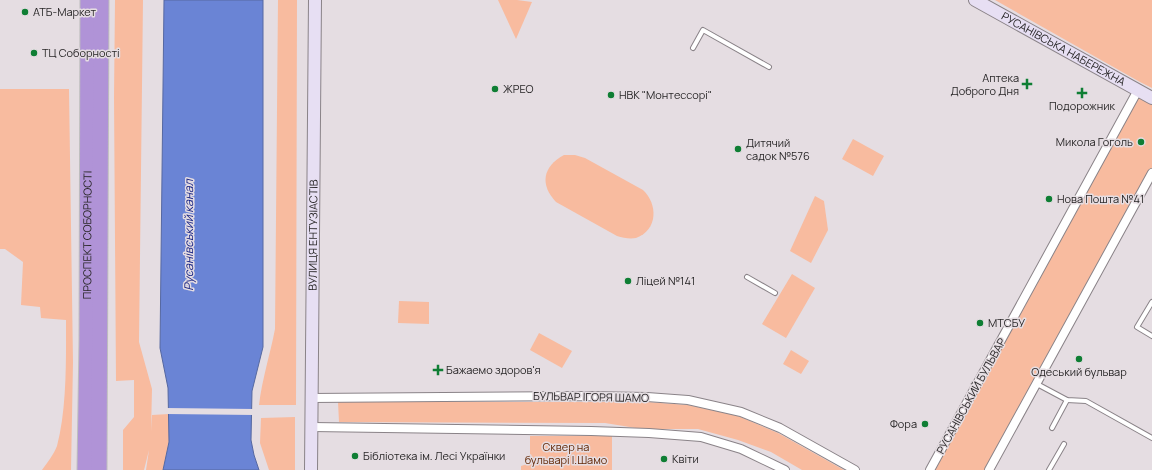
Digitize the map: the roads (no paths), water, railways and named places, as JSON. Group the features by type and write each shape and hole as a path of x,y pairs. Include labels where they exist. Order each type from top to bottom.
{"highway":[{"name":"ПРОСПЕКТ СОБОРНОСТІ","path":"85,470 88,0"},
{"name":"ПРОСПЕКТ СОБОРНОСТІ","path":"99,470 101,0"}],"street":[{"name":"ВУЛИЦЯ ЕНТУЗІАСТІВ","path":"311,470 316,0"},
{"name":"РУСАНІВСЬКА НАБЕРЕЖНА","path":"975,0 1152,98"},
{"name":"РУСАНІВСЬКИЙ БУЛЬВАР","path":"930,470 1138,90"},
{"path":"989,470 1152,174"},
{"name":"БУЛЬВАР ІГОРЯ ШАМО","path":"312,398 589,396 647,397 688,400 741,412 780,428 855,470"},
{"path":"312,426 649,433 701,438 741,449 785,470"}],"lane":[{"path":"693,48 702,30 769,67"},
{"path":"747,277 775,293"},
{"path":"1152,302 1137,327 1152,336"},
{"path":"1037,384 1067,400 1086,401 1152,438"},
{"path":"1052,428 1067,400"},
{"path":"1049,470 1064,444"}],"water":[{"name":"Русанівський канал","path":"164,0 263,0 263,347 252,391 251,440 259,470 163,470 169,442 168,388 160,348"}],"place":[{"name":"АТБ-Маркет","path":"25,12"},
{"name":"ТЦ Соборності","path":"34,53"},
{"name":"Аптека Доброго Дня","path":"1027,84"},
{"name":"ЖРЕО","path":"495,89"},
{"name":"Подорожник","path":"1082,93"},
{"name":"НВК \"Монтессорі\"","path":"611,95"},
{"name":"Микола Гоголь","path":"1141,142"},
{"name":"Дитячий садок №576","path":"738,149"},
{"name":"Нова Пошта №41","path":"1049,199"},
{"name":"Ліцей №141","path":"628,281"},
{"name":"МТСБУ","path":"980,323"},
{"name":"Одеський бульвар","path":"1079,359"},
{"name":"Бажаемо здоров'я","path":"438,370"},
{"name":"Фора","path":"925,424"},
{"name":"Бібліотека ім. Лесі Українки","path":"355,456"},
{"name":"Квіти","path":"664,459"}],"park label":[{"name":"Сквер на бульварі І.Шамо","path":"566,453"}]}
